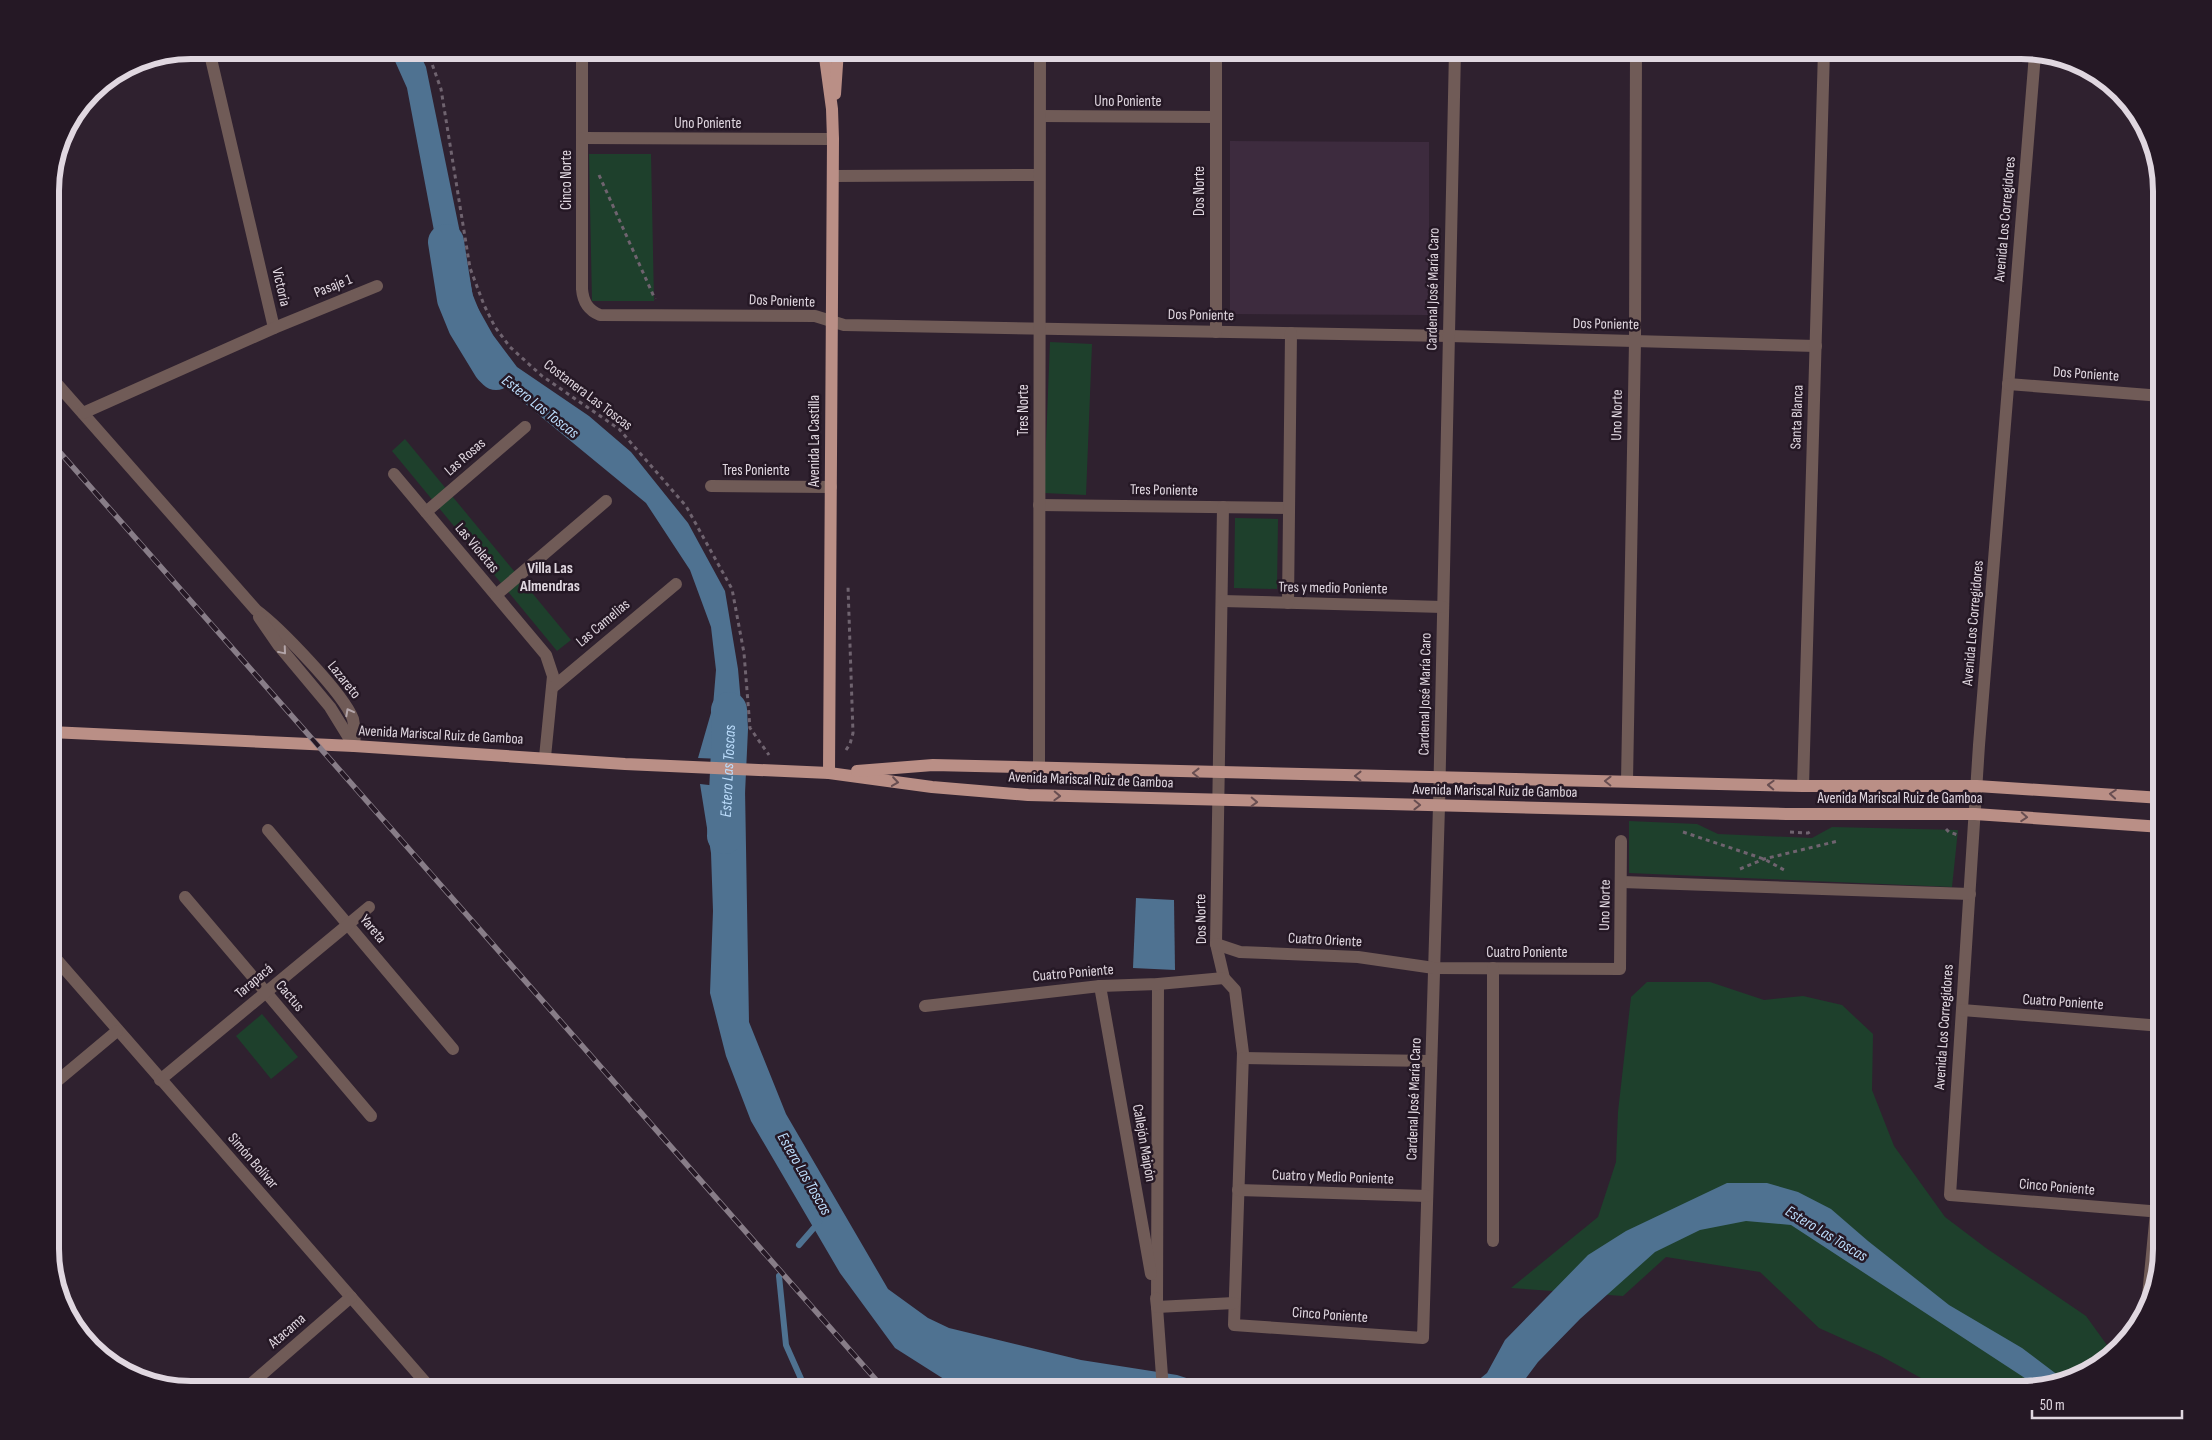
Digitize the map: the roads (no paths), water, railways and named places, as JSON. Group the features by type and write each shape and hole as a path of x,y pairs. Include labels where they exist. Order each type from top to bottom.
{"main road":[{"name":"Avenida La Castilla","path":"825,59 832,109 833,139 829,773"},
{"name":"Avenida La Castilla","path":"832,109 837,59"},
{"name":"Avenida Mariscal Ruiz de Gamboa","path":"59,732 354,746 709,768 829,773 932,787 1028,795 1786,814 1975,814 2153,826"},
{"name":"Avenida Mariscal Ruiz de Gamboa","path":"829,773 933,765 1803,786 1977,786 2153,797"}],"street":[{"name":"Victoria","path":"83,413 274,328 211,59"},
{"name":"Cinco Norte","path":"582,59 582,289 584,302 588,308"},
{"name":"Tres Norte","path":"1039,769 1040,59"},
{"name":"Dos Norte","path":"1216,59 1216,332"},
{"name":"Cardenal José María Caro","path":"1423,1338 1440,778 1455,59"},
{"name":"Uno Norte","path":"1627,781 1635,341 1636,59"},
{"name":"Santa Blanca","path":"1803,786 1824,59"},
{"name":"Avenida Los Corregidores","path":"1950,1195 1977,786 2008,384 2038,60"},
{"name":"Uno Poniente","path":"1040,116 1216,117"},
{"name":"Uno Poniente","path":"582,138 833,139"},
{"path":"832,176 1039,175"},
{"name":"Pasaje 1","path":"274,328 377,286"},
{"name":"Dos Poniente","path":"588,308 600,315 815,316 844,325 1449,336 1816,346"},
{"path":"1288,603 1292,333"},
{"name":"Dos Poniente","path":"2008,384 2153,395"},
{"name":"Lazareto","path":"59,386 256,610 279,646 330,707 354,746"},
{"name":"Las Rosas","path":"426,512 525,427"},
{"name":"Las Violetas","path":"394,474 546,655 553,676 545,757"},
{"name":"Tres Poniente","path":"712,486 830,487"},
{"path":"496,595 606,501"},
{"name":"Tres Poniente","path":"1039,505 1289,508"},
{"name":"Dos Norte","path":"1223,507 1216,944 1224,978 1235,990 1243,1058 1234,1325"},
{"name":"Las Camelias","path":"552,688 676,584"},
{"name":"Tres y medio Poniente","path":"1222,601 1443,607"},
{"name":"Yareta","path":"268,830 452,1048"},
{"name":"Uno Norte","path":"1620,969 1621,841"},
{"path":"1622,882 1970,894"},
{"name":"Cactus","path":"185,897 371,1116"},
{"name":"Tarapacá","path":"160,1080 369,907"},
{"name":"Cuatro Oriente","path":"1216,944 1240,952 1358,957 1434,968"},
{"name":"Simón Bolívar","path":"59,963 424,1381"},
{"name":"Cuatro Poniente","path":"1434,968 1620,969"},
{"path":"1493,968 1493,1241"},
{"name":"Cuatro Poniente","path":"925,1006 1100,986 1158,984 1224,978"},
{"name":"Callejón Maipón","path":"1158,984 1157,1307 1162,1381"},
{"name":"Callejón Maipón","path":"1100,986 1157,1307"},
{"name":"Cuatro Poniente","path":"1962,1010 2153,1025"},
{"path":"59,1079 117,1031"},
{"path":"1243,1058 1431,1061"},
{"name":"Cuatro y Medio Poniente","path":"1238,1190 1427,1196"},
{"name":"Cinco Poniente","path":"1950,1195 2153,1212"},
{"name":"Atacama","path":"254,1381 351,1297"},
{"path":"1157,1307 1234,1303"},
{"name":"Cinco Poniente","path":"1234,1325 1423,1338"}],"water":[{"path":"394,59 422,59 426,67 474,301 493,335 517,367 589,416 631,452 688,523 725,591 738,669 746,760 698,758 713,706 716,670 711,627 690,570 646,503 500,383 475,346 438,252 407,88"},
{"path":"700,784 745,789 749,1022 786,1114 888,1289 928,1318 949,1328 1081,1360 1177,1375 1196,1381 947,1381 895,1348 840,1273 751,1121 726,1056 710,993 713,911 711,853"},
{"path":"1136,898 1174,900 1175,970 1133,968"},
{"path":"1727,1183 1767,1183 1798,1192 1831,1209 1949,1305 2022,1348 2059,1376 2029,1381 1791,1225 1746,1221 1700,1230 1655,1252 1580,1319 1538,1362 1524,1381 1477,1381 1487,1373 1505,1340 1588,1255 1626,1231"}],"waterway":[{"name":"Estero Las Toscas","path":"446,242 455,299 466,326 496,372"},
{"name":"Estero Las Toscas","path":"725,836 730,729 729,710"},
{"path":"799,1245 819,1222"},
{"path":"779,1276 786,1345 802,1381"}],"railway":[{"path":"59,451 877,1381"}],"district":[{"name":"Villa Las Almendras","path":"550,577"}]}
